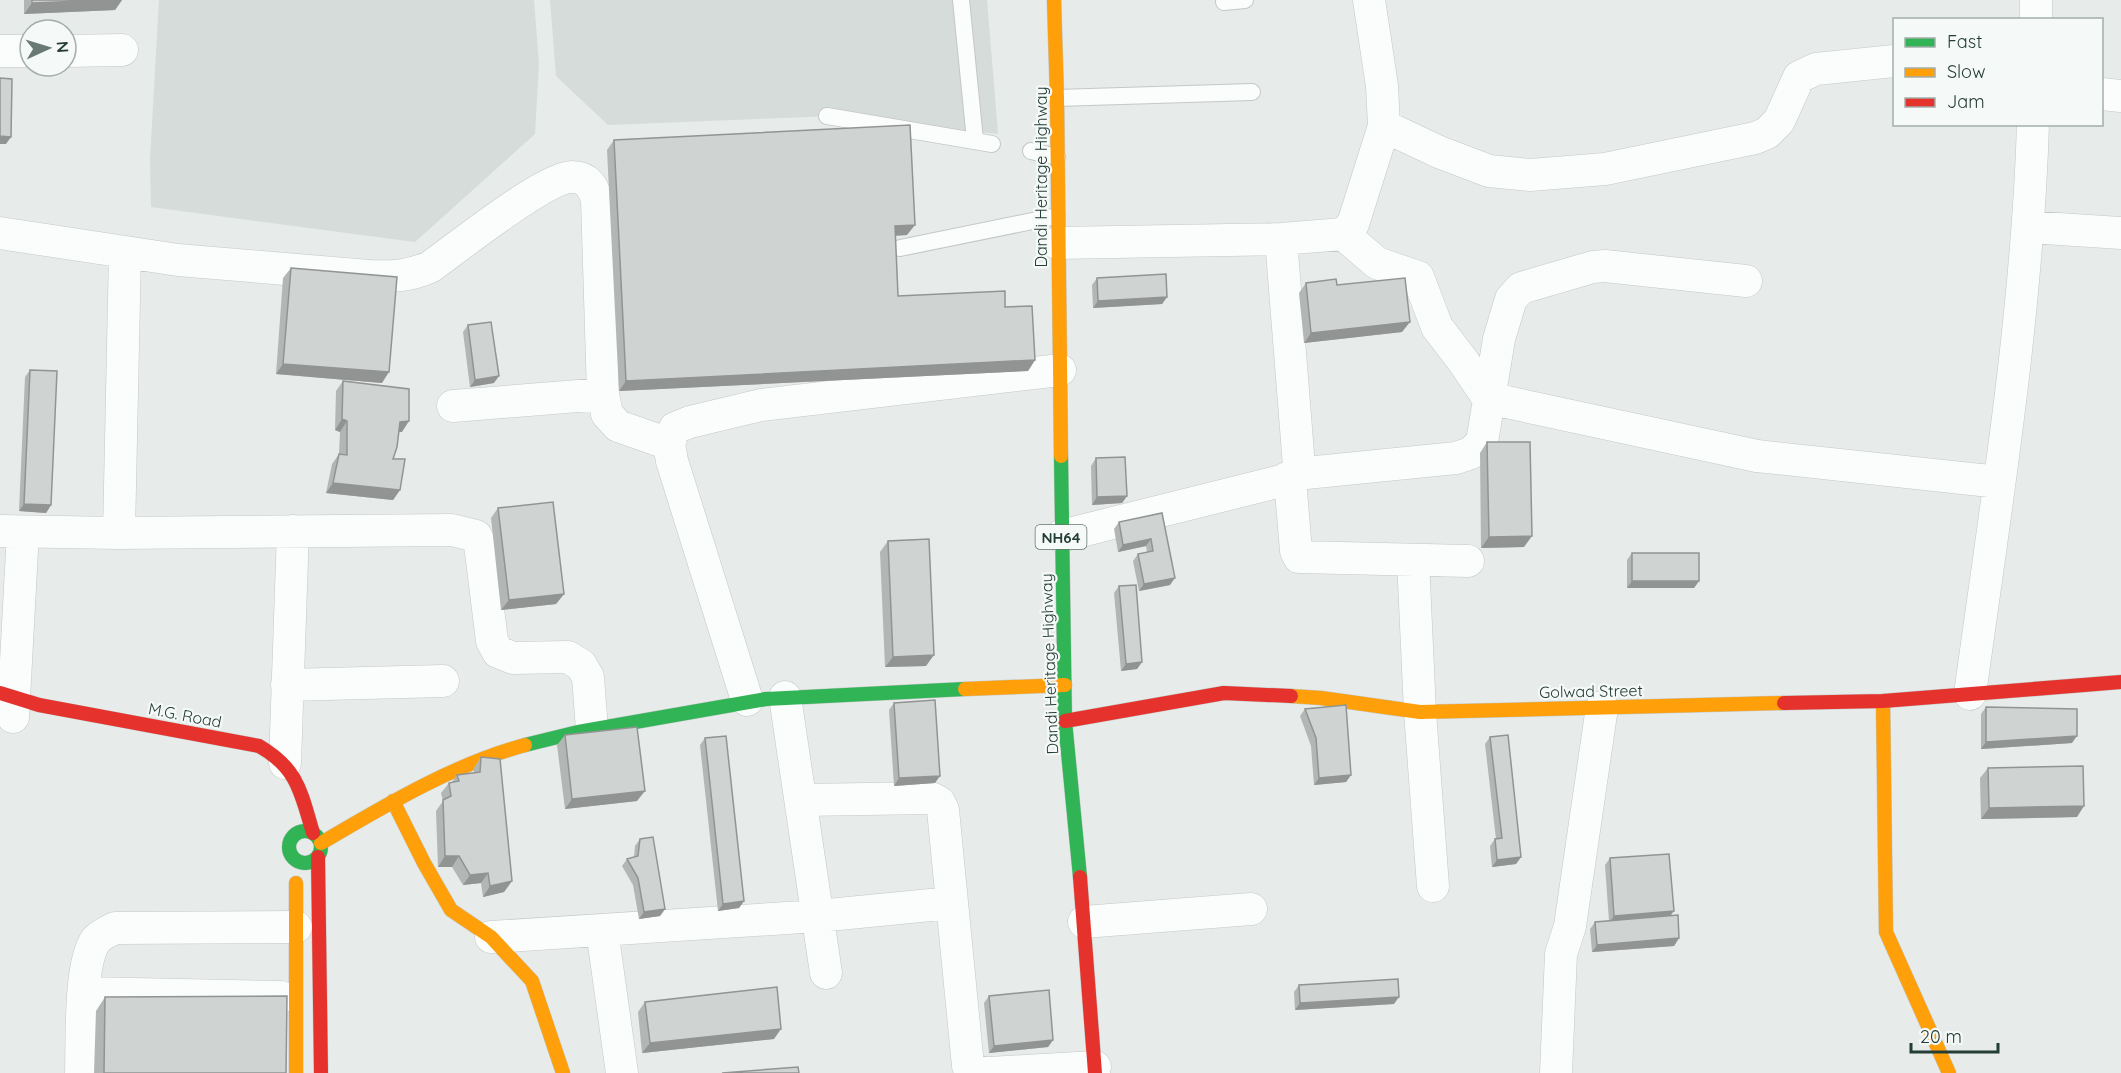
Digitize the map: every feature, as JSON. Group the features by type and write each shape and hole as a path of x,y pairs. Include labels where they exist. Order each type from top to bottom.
{"main road":[{"name":"Dandi Heritage Highway","path":"1054,0 1065,721 1095,1070"},
{"name":"Golwad Street","path":"1065,721 1224,693 1321,698 1420,712 1883,701 2121,682"},
{"path":"296,861 312,862 318,844 393,801 460,769 521,746 747,700 1065,685"},
{"path":"1883,701 1886,932 1949,1073"},
{"name":"M.G. Road","path":"10,708 39,705 229,740 258,746 285,762"},
{"path":"225,758 229,740"},
{"path":"285,762 295,778 318,844 321,1073"},
{"path":"393,801 451,910 491,938 532,981 563,1073"},
{"path":"296,1073 296,861 290,853 289,843 293,829 303,831 318,844"}],"street":[{"path":"1057,230 1281,239 1343,234 1353,224 1384,126 1382,86 1369,0"},
{"path":"2036,0 2036,18"},
{"path":"78,51 122,50"},
{"path":"0,51 18,51"},
{"path":"1384,126 1439,153 1489,171 1530,175 1605,169 1755,138 1767,133 1779,121 1799,77 1816,69 1893,61"},
{"path":"2103,94 2121,96"},
{"path":"1970,694 2016,360 2028,227 2033,126"},
{"path":"0,232 178,260 398,277 430,267 528,197 553,182 572,177 586,180 593,187 597,200 603,394 607,414 618,426 669,444"},
{"path":"2028,227 2121,233"},
{"path":"1343,234 1377,262 1418,277 1437,327 1488,398 1757,456 2000,482"},
{"path":"1281,239 1299,466 1293,476 1296,551 1299,557 1468,561"},
{"path":"119,533 125,252"},
{"path":"1061,536 1293,476 1456,459 1471,453 1482,442 1488,398 1504,319 1511,299 1521,288 1593,267 1605,266 1746,281"},
{"path":"747,700 669,444 675,428 690,422 761,405 1060,370"},
{"path":"453,406 603,394"},
{"path":"10,708 11,531 119,533 452,530 477,536 480,544 492,640 498,652 513,658 568,657 581,665 588,677 592,730"},
{"path":"285,762 293,531"},
{"path":"1413,560 1420,712 1433,886"},
{"path":"287,685 443,681"},
{"path":"784,697 826,973"},
{"path":"1556,1073 1561,954 1570,926 1602,707"},
{"path":"801,800 931,798 939,802 943,810 968,1065 974,1071 988,1073 1095,1070"},
{"path":"491,938 818,916 951,903"},
{"path":"1084,922 1251,909"},
{"path":"81,1073 87,958 97,939 115,928 296,927"},
{"path":"602,930 622,1073"},
{"path":"84,993 296,997"}],"lane":[{"path":"961,0 975,140"},
{"path":"1224,2 1245,0"},
{"path":"1057,98 1252,92"},
{"path":"827,116 992,144"},
{"path":"1031,151 1058,157"},
{"path":"900,248 1057,230"}],"shaded area":[{"path":"159,0 534,0 539,64 535,134 415,242 151,207 150,159"},
{"path":"550,0 987,0 998,134 834,116 608,125 556,76"}],"building":[{"path":"32,0 109,0 32,3"},
{"path":"0,78 12,79 11,137 0,136"},
{"path":"910,125 915,225 895,226 898,296 1005,291 1005,307 1032,306 1035,360 626,381 614,140"},
{"path":"291,268 397,277 389,372 283,364"},
{"path":"1166,274 1167,297 1098,301 1097,278"},
{"path":"1405,278 1410,322 1311,333 1306,283 1336,279 1337,285"},
{"path":"491,322 499,376 475,380 468,325"},
{"path":"30,370 57,371 51,505 24,504"},
{"path":"343,381 409,389 409,421 400,422 393,459 405,459 400,490 333,483 339,454 347,455 347,421 342,419"},
{"path":"1487,442 1530,442 1532,536 1489,537"},
{"path":"1125,457 1127,496 1097,497 1096,458"},
{"path":"553,502 564,594 509,600 498,508"},
{"path":"1162,513 1175,578 1144,584 1138,554 1153,551 1151,539 1123,545 1119,522"},
{"path":"929,539 934,655 893,657 888,541"},
{"path":"1632,553 1699,553 1699,581 1632,581"},
{"path":"1136,585 1142,662 1126,664 1119,586"},
{"path":"935,700 940,776 899,778 894,703"},
{"path":"1346,705 1351,775 1319,778 1316,738 1305,709"},
{"path":"1986,707 2077,709 2077,736 1986,742"},
{"path":"637,727 645,791 572,799 565,735"},
{"path":"1508,735 1521,857 1497,860 1495,839 1502,838 1490,737"},
{"path":"726,736 744,901 723,904 705,738"},
{"path":"481,757 500,759 512,881 490,886 488,873 470,875 459,856 445,856 443,800 451,796 449,783 459,781 457,775 480,772"},
{"path":"2083,766 2084,806 1989,808 1988,768"},
{"path":"653,837 665,909 644,912 638,878 627,859 638,856 640,839"},
{"path":"1669,854 1674,911 1614,916 1610,858"},
{"path":"1678,915 1679,938 1597,945 1595,922"},
{"path":"1398,979 1399,997 1300,1003 1299,985"},
{"path":"777,987 781,1029 650,1043 645,1002"},
{"path":"1049,990 1053,1040 994,1046 989,996"},
{"path":"287,996 286,1073 104,1073 105,997"},
{"path":"798,1067 799,1073 722,1073"}],"traffic: fast":[{"path":"1061,456 1065,721 1080,877"},
{"path":"525,745 578,732 766,699 965,689"},
{"path":"305,831 316,836 321,847 316,858 305,863 294,858 289,847 294,836 305,831"}],"traffic: slow":[{"path":"1054,0 1061,456"},
{"path":"965,689 1065,685"},
{"path":"1291,696 1420,712 1784,703"},
{"path":"1883,701 1886,932 1949,1073"},
{"path":"321,843 420,787 471,763 525,745"},
{"path":"393,801 451,910 491,937 532,981 563,1073"},
{"path":"296,883 296,1073"}],"traffic: jam":[{"path":"1784,703 1883,701 2121,682"},
{"path":"0,693 39,705 259,746 272,754 290,773 301,794 313,833"},
{"path":"1065,721 1224,693 1291,696"},
{"path":"318,857 321,1073"},
{"path":"1080,877 1095,1073"}]}
